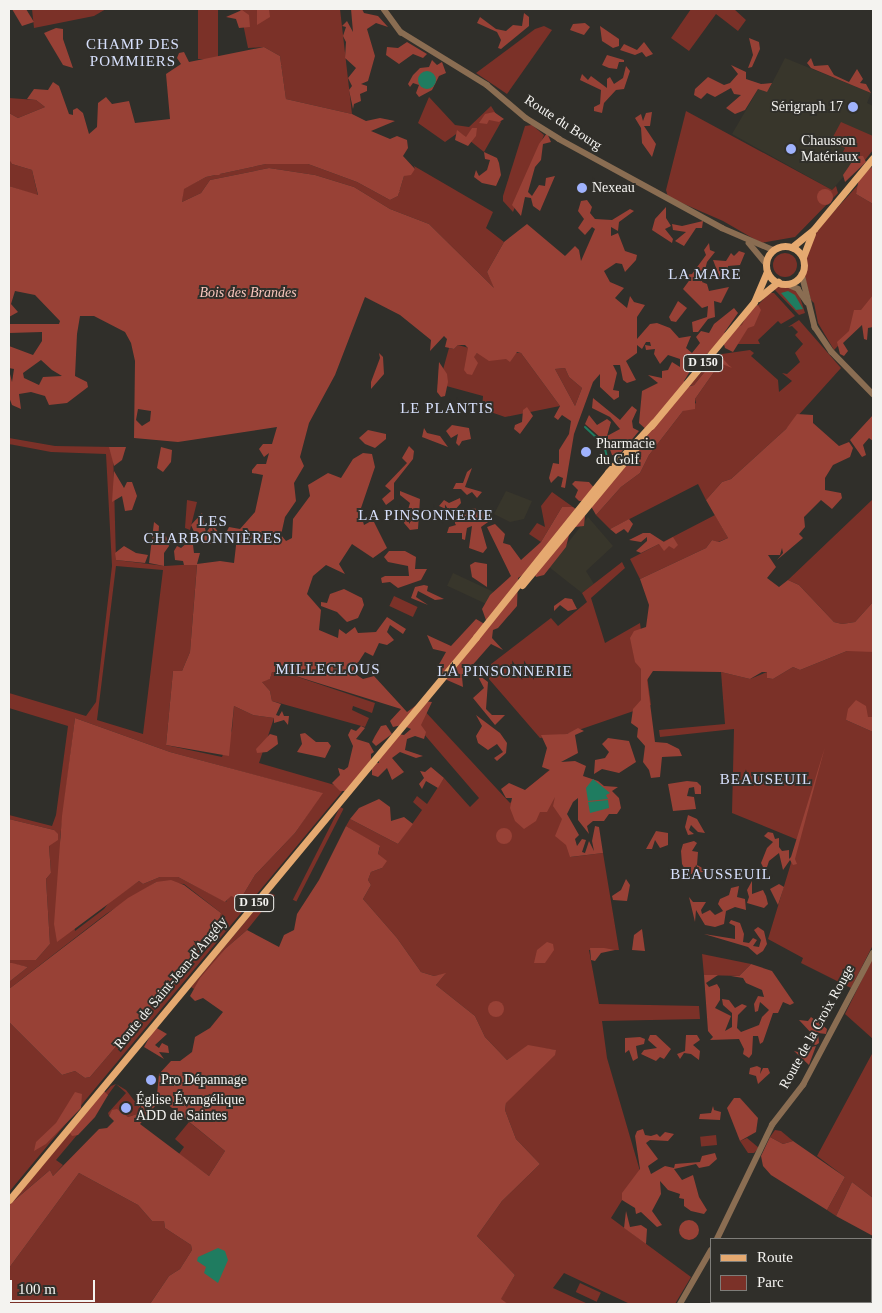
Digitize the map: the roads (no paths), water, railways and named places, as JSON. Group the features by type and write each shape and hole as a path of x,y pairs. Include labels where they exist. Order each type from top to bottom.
{"main road":[{"path":"814,229 802,257 802,274 787,284 778,282 767,272 766,263 773,250 792,247 814,229 873,158"},
{"path":"792,247 802,257"},
{"name":"Route de Saint-Jean-d'Angély","path":"754,302 767,272"},
{"name":"Route de Saint-Jean-d'Angély","path":"9,1200 488,622 608,472 653,423 754,302 778,282"}],"street":[{"name":"Route du Bourg","path":"384,9 401,32 487,85 526,118 559,139 743,238 773,250"},
{"name":"Route du Bourg","path":"743,238 766,263"},
{"path":"802,274 815,327 823,341 873,394"},
{"path":"787,284 798,289 808,304"},
{"name":"Route de la Croix Rouge","path":"717,1238 772,1125 803,1084 873,953"},
{"path":"680,1304 710,1252"}],"waterway":[{"path":"585,427 604,445 608,461"}],"place":[{"name":"Sérigraph 17","path":"853,107"},
{"name":"Chausson Matériaux","path":"791,149"},
{"name":"Nexeau","path":"582,188"},
{"name":"Pharmacie du Golf","path":"586,452"},
{"name":"Pro Dépannage","path":"151,1080"},
{"name":"Église Évangélique ADD de Saintes","path":"126,1108"}],"district":[{"name":"CHAMP DES POMMIERS","path":"133,52"},
{"name":"LA MARE","path":"705,275"},
{"name":"LE PLANTIS","path":"447,409"},
{"name":"LA PINSONNERIE","path":"426,516"},
{"name":"LES CHARBONNIÈRES","path":"213,530"},
{"name":"MILLECLOUS","path":"328,670"},
{"name":"LA PINSONNERIE","path":"505,672"},
{"name":"BEAUSEUIL","path":"766,780"},
{"name":"BEAUSSEUIL","path":"721,875"}],"park label":[{"name":"Bois des Brandes","path":"248,293"}]}
